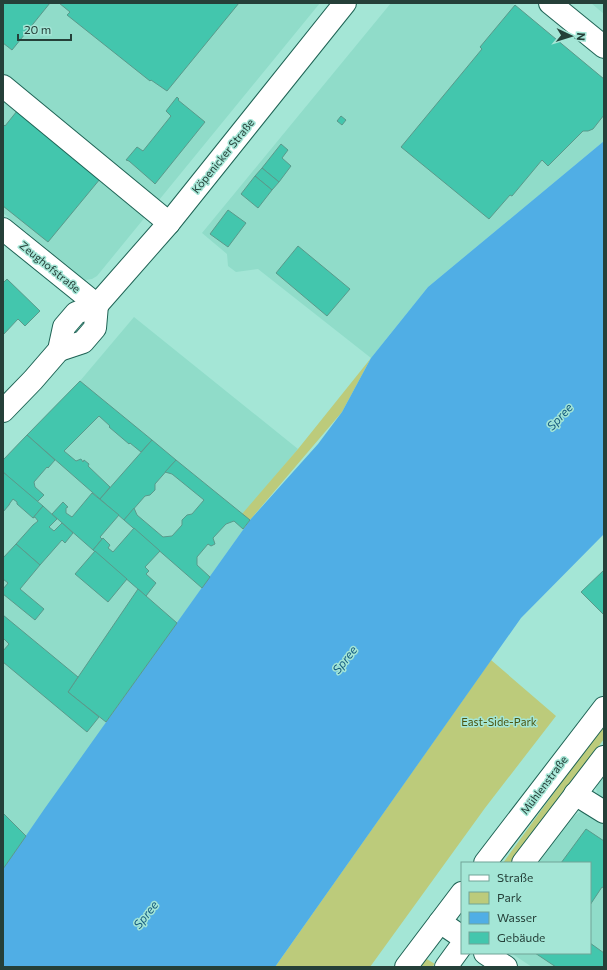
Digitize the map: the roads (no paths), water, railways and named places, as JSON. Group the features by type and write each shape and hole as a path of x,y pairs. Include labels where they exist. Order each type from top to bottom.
{"main road":[{"name":"Köpenicker Straße","path":"97,306 169,223 345,3"},
{"path":"550,3 604,47"},
{"path":"3,86 169,223"},
{"name":"Zeughofstraße","path":"3,229 97,306"},
{"path":"3,411 59,350 64,327 76,313 97,306"},
{"name":"Mühlenstraße","path":"486,862 604,708"},
{"path":"525,862 604,757"},
{"path":"576,794 604,812"},
{"path":"406,967 461,894"},
{"path":"440,922 461,936"},
{"path":"446,967 461,946"},
{"path":"486,954 506,967"}],"water":[{"name":"Spree","path":"604,141 604,534 521,618 275,967 3,967 3,869 250,520 318,444 342,412 371,358 428,287"}],"park label":[{"name":"East-Side-Park","path":"499,722"}]}
